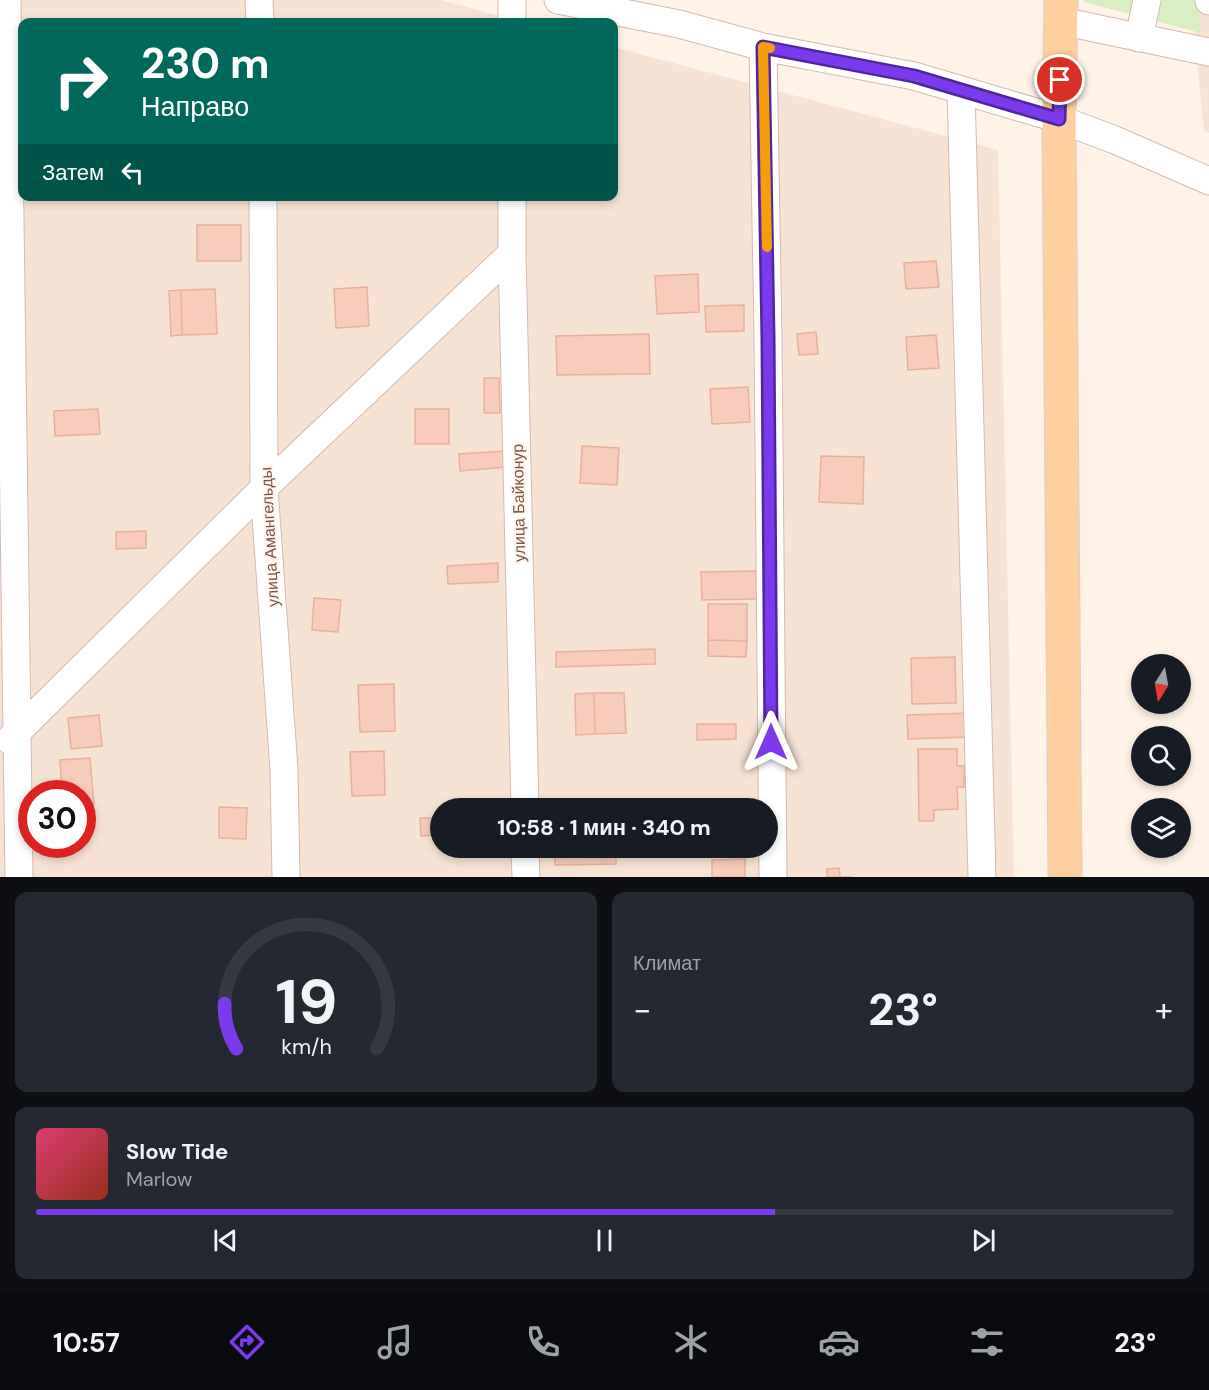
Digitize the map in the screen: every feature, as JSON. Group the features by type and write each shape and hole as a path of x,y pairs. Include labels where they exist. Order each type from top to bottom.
{"main road":[{"path":"1061,10 1059,119 1065,877"}],"street":[{"path":"7,0 8,741 19,877"},
{"path":"259,0 260,18"},
{"path":"512,0 512,18"},
{"path":"558,0 679,24 763,47 914,76 1059,119 1209,181"},
{"path":"1139,38 1148,0"},
{"path":"1061,10 1139,38 1209,52"},
{"path":"763,47 773,877"},
{"path":"961,90 982,877"},
{"name":"улица Амангельды","path":"263,201 264,488 284,770 286,877"},
{"name":"улица Байконур","path":"512,201 525,798"},
{"path":"8,741 264,488 512,252"},
{"path":"525,858 525,877"}],"shaded area":[{"path":"0,0 440,0 508,18 18,18 18,201 618,201 618,48 998,150 1014,877 0,877"},
{"path":"1191,0 1209,0 1209,133 1204,131"}],"green space":[{"path":"1084,0 1197,0 1201,33 1084,2"}],"building":[{"path":"197,225 241,225 241,261 197,261"},
{"path":"936,261 939,287 906,289 904,263"},
{"path":"698,274 699,312 657,314 655,276"},
{"path":"367,287 369,326 336,328 334,289"},
{"path":"215,289 217,334 182,335 181,290"},
{"path":"181,290 182,335 171,336 169,291"},
{"path":"744,305 744,331 706,332 705,306"},
{"path":"816,332 818,354 799,355 797,334"},
{"path":"649,334 650,374 557,375 556,336"},
{"path":"936,335 939,368 908,370 906,337"},
{"path":"484,378 499,378 500,413 484,413"},
{"path":"748,387 750,422 712,424 710,389"},
{"path":"98,409 100,434 55,436 54,411"},
{"path":"415,409 449,409 449,444 415,444"},
{"path":"582,446 619,448 617,485 580,483"},
{"path":"506,451 507,467 460,471 459,454"},
{"path":"821,456 864,457 863,504 819,502"},
{"path":"146,531 146,548 116,549 116,532"},
{"path":"498,563 498,582 448,584 447,566"},
{"path":"756,571 757,599 702,600 701,572"},
{"path":"314,598 341,600 338,632 312,630"},
{"path":"708,604 747,604 747,641 708,640"},
{"path":"708,640 747,641 746,657 708,656"},
{"path":"655,649 655,664 556,667 556,652"},
{"path":"955,657 956,703 912,704 911,658"},
{"path":"394,684 395,731 360,732 358,685"},
{"path":"594,693 595,734 576,735 575,694"},
{"path":"594,693 624,693 626,733 595,734"},
{"path":"971,713 972,737 908,739 907,715"},
{"path":"99,715 102,746 71,749 68,718"},
{"path":"697,724 736,724 736,739 697,740"},
{"path":"918,749 957,749 957,766 964,766 964,787 957,787 958,809 934,810 934,821 919,821"},
{"path":"384,751 385,795 352,796 350,752"},
{"path":"90,758 92,780 61,780 60,760"},
{"path":"219,807 247,808 246,839 219,838"},
{"path":"420,818 430,818 430,836 421,836"},
{"path":"555,858 616,858 616,864 555,865"},
{"path":"745,859 745,877 712,877 712,860"},
{"path":"839,868 840,877 827,877 827,869"}],"slow traffic":[{"path":"767,247 763,47 770,48"}],"route":[{"path":"771,742 763,47 914,76 1059,119 1060,80"}]}
